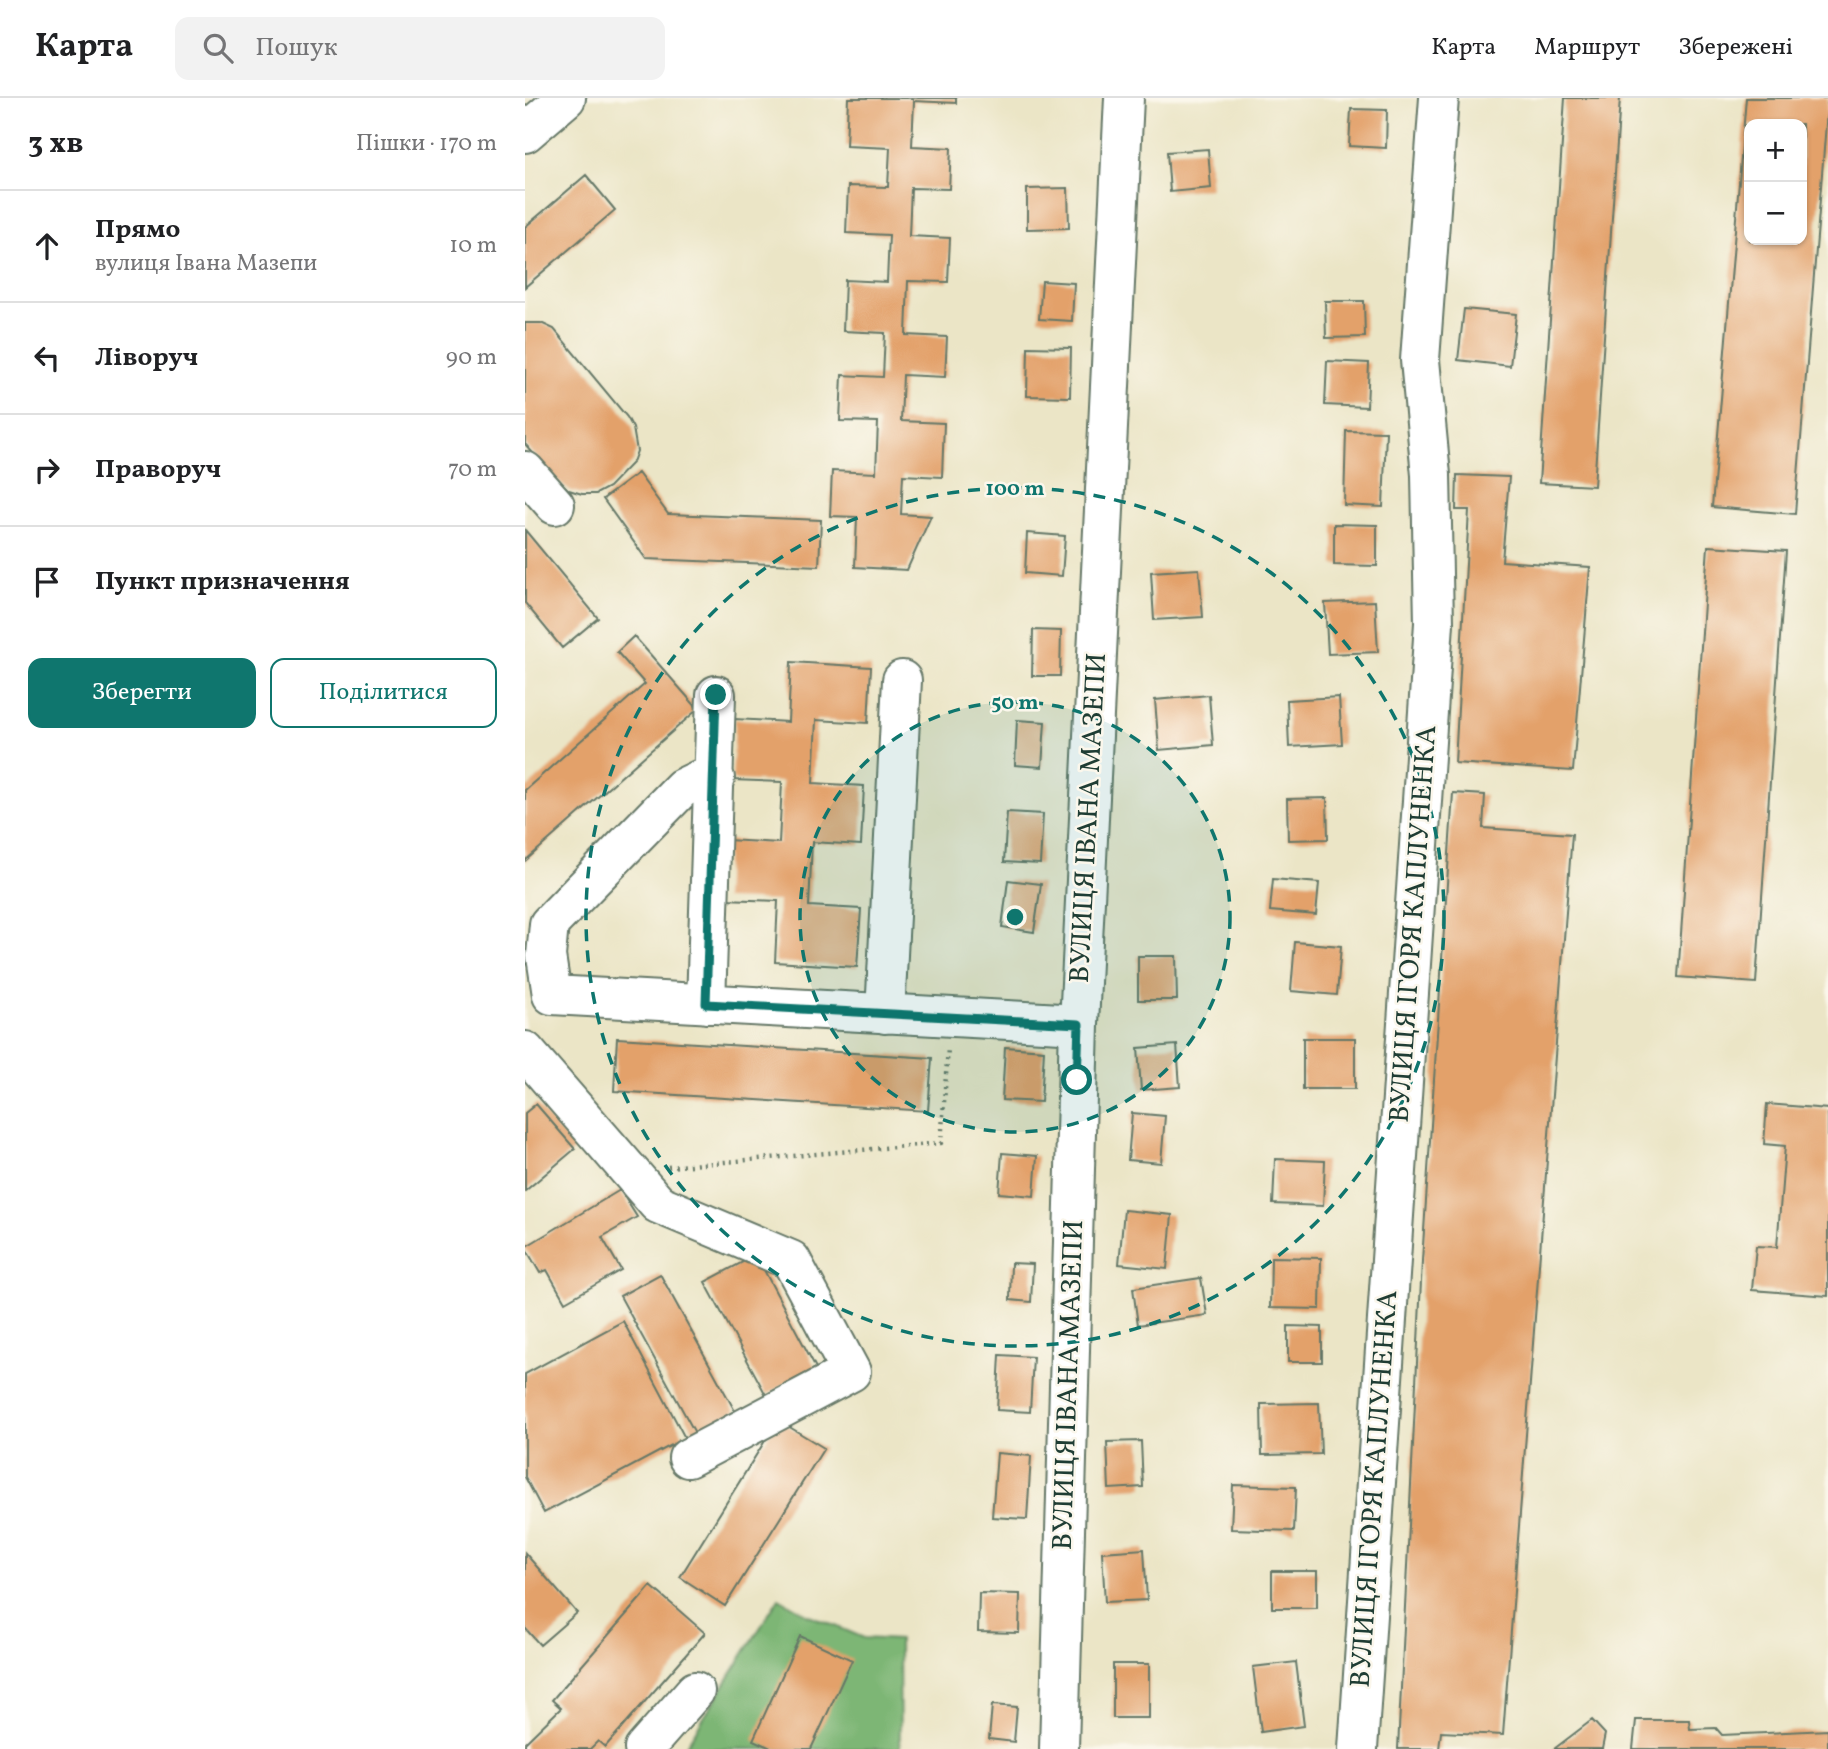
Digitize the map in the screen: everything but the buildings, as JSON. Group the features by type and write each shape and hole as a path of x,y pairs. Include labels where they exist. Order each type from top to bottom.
{"street":[{"path":"525,133 566,98"},
{"name":"ВУЛИЦЯ ІВАНА МАЗЕПИ","path":"1059,1749 1079,1024 1124,98"},
{"name":"ВУЛИЦЯ ІГОРЯ КАПЛУНЕНКА","path":"1358,1749 1434,624 1431,475 1420,360 1439,98"},
{"path":"525,471 555,505"},
{"path":"885,1014 902,680"},
{"path":"706,1004 716,695"},
{"path":"715,778 703,778 682,788 549,924 539,996 1079,1024"},
{"path":"525,1051 658,1204 790,1260 851,1372 688,1458"},
{"path":"644,1749 695,1692"}],"path":[{"path":"629,1170 941,1143 950,1017"}],"green space":[{"path":"779,1598 807,1614 864,1638 899,1640 900,1749 684,1749"}],"route":[{"path":"716,695 706,1004 1079,1024 1077,1080"}]}
